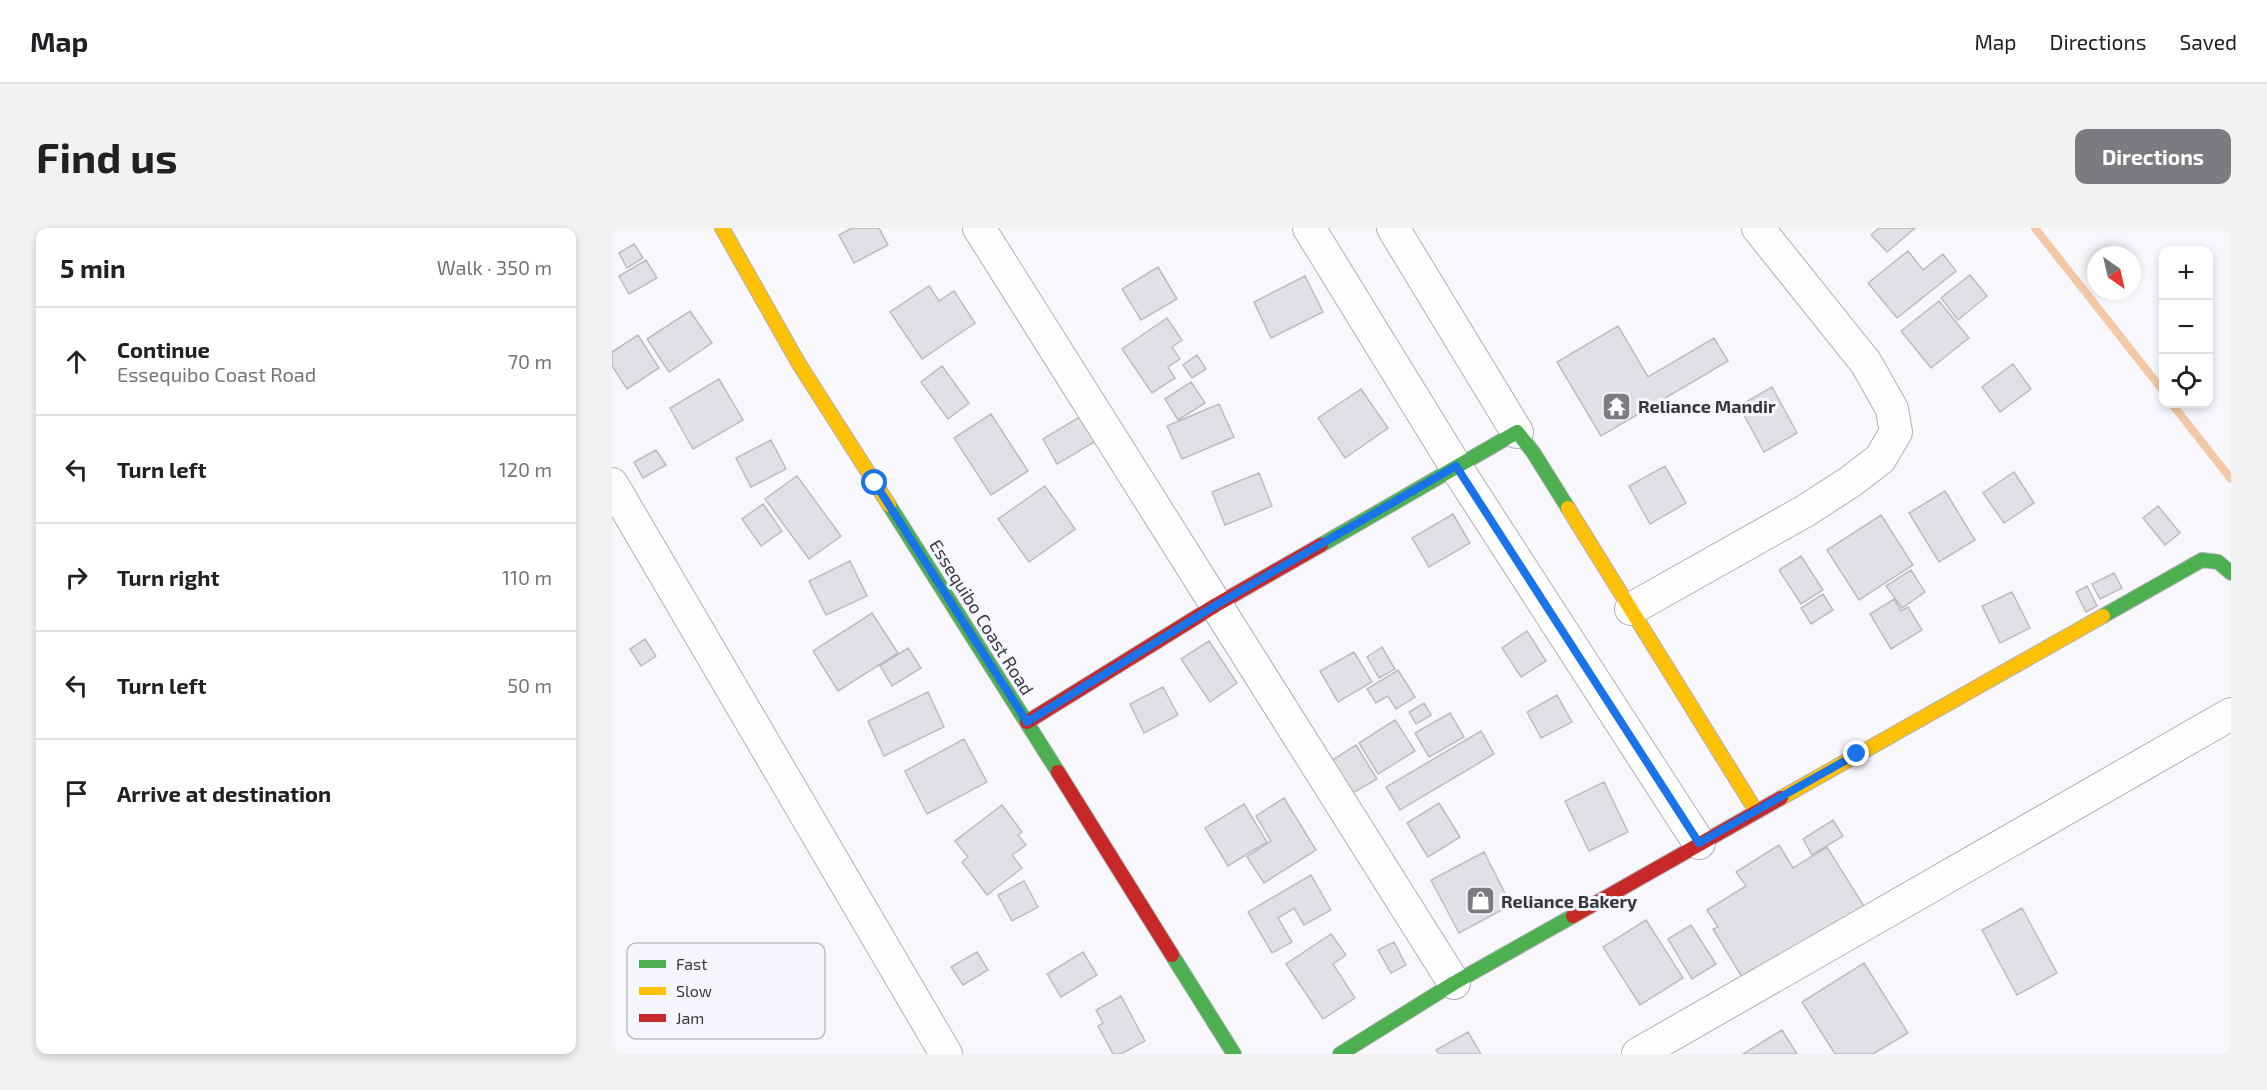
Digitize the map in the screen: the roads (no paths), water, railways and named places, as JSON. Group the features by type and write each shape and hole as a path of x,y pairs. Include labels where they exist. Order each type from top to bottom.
{"street":[{"name":"Essequibo Coast Road","path":"722,228 800,364 1234,1054"},
{"path":"979,228 1454,983"},
{"path":"1309,228 1456,466 1699,843"},
{"path":"1393,228 1517,432 1533,452 1756,811"},
{"path":"1630,609 1805,511 1850,482 1880,459 1896,432 1892,409 1866,363 1758,228"},
{"path":"1027,722 1216,605 1517,432"},
{"path":"612,484 946,1054"},
{"path":"1340,1054 1454,983 2202,560 2214,559 2231,573"},
{"path":"1638,1054 2231,714"}],"waterway":[{"path":"2035,228 2159,386"},
{"path":"2175,408 2231,479"}],"place":[{"name":"Reliance Mandir","path":"1617,406"},
{"name":"Reliance Bakery","path":"1480,901"}]}
